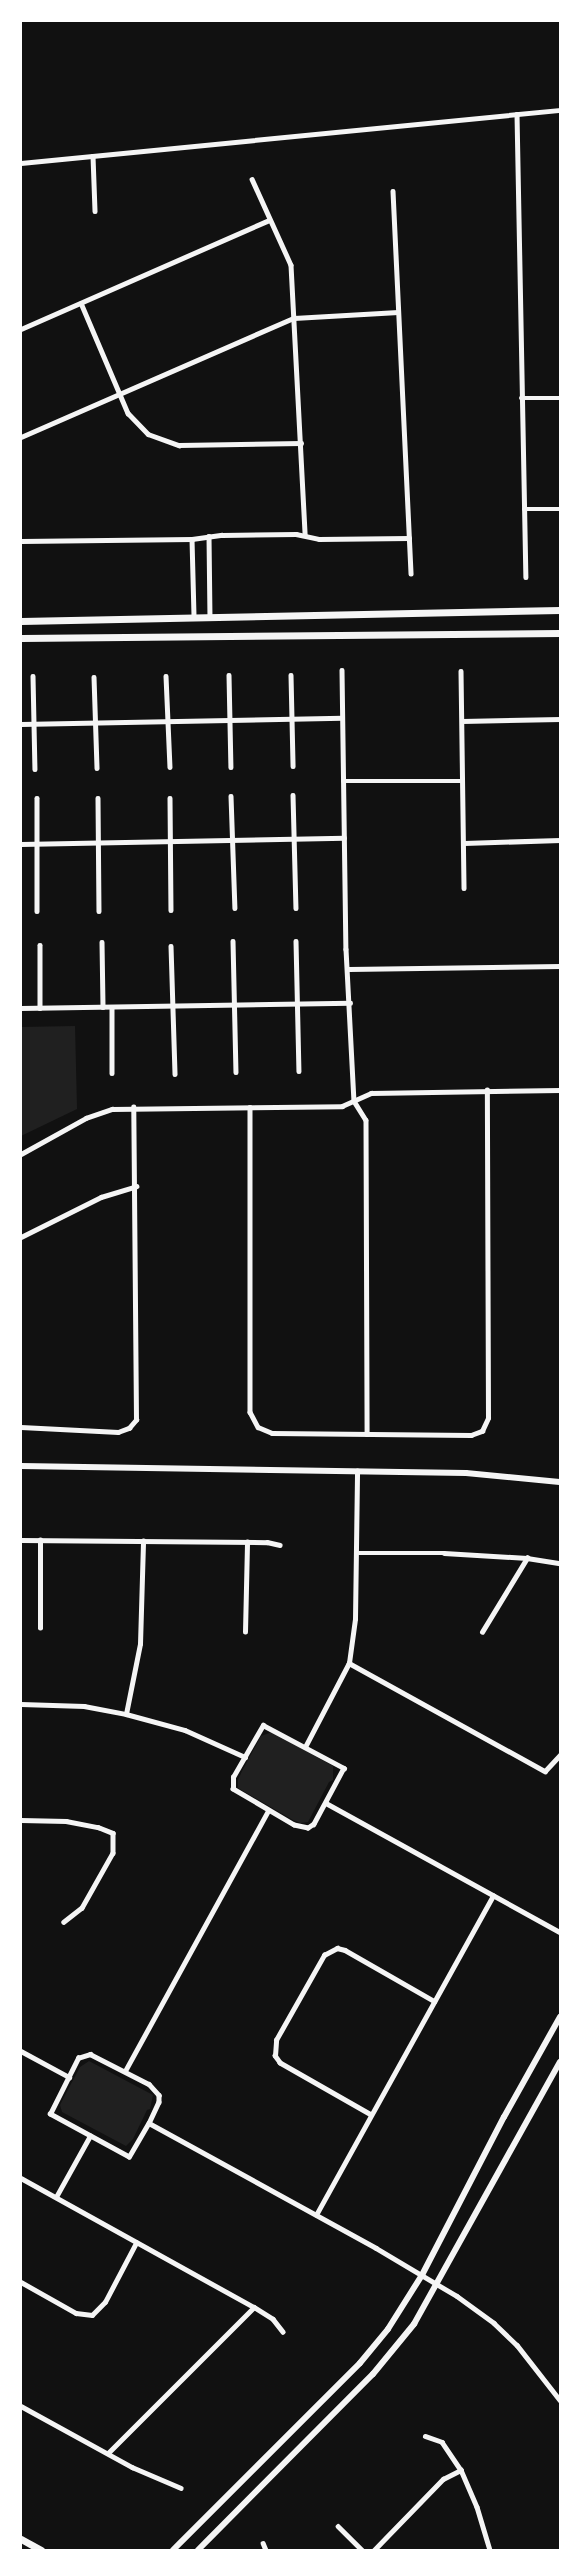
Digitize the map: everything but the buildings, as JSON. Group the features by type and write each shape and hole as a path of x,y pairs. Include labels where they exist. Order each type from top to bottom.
{"main road":[{"path":"21,621 560,610"},
{"path":"21,638 560,633"},
{"path":"21,2539 41,2550"}],"street":[{"path":"21,163 560,110"},
{"path":"517,114 526,577"},
{"path":"93,156 95,212"},
{"path":"252,179 291,265 305,535"},
{"path":"393,191 411,574"},
{"path":"21,329 269,220"},
{"path":"81,303 119,394 128,413 139,427 163,442 179,445 301,443"},
{"path":"21,437 294,318 398,312"},
{"path":"521,398 560,398"},
{"path":"524,509 560,508"},
{"path":"21,541 305,535 319,539 409,538"},
{"path":"209,536 210,618"},
{"path":"192,539 194,618"},
{"path":"342,670 344,838 354,1101 366,1120 367,1434"},
{"path":"461,671 464,888"},
{"path":"229,675 231,766"},
{"path":"291,675 293,766"},
{"path":"33,676 35,769"},
{"path":"166,676 170,767"},
{"path":"94,677 98,768"},
{"path":"21,724 342,718"},
{"path":"462,721 560,719"},
{"path":"344,781 463,782"},
{"path":"293,795 296,908"},
{"path":"231,796 235,908"},
{"path":"37,798 37,911"},
{"path":"98,798 99,911"},
{"path":"170,798 171,910"},
{"path":"21,844 344,838"},
{"path":"464,843 560,840"},
{"path":"233,941 236,1072"},
{"path":"296,941 299,1071"},
{"path":"102,942 104,1007"},
{"path":"40,945 40,1008"},
{"path":"171,946 175,1074"},
{"path":"349,969 560,966"},
{"path":"21,1008 350,1003"},
{"path":"112,1007 112,1073"},
{"path":"250,1107 250,1412 258,1427 272,1433 471,1435 482,1431 488,1418 487,1090"},
{"path":"21,1154 86,1118 112,1109 342,1106 371,1093 560,1090"},
{"path":"21,1427 118,1432 129,1428 136,1420 134,1107"},
{"path":"21,1237 101,1197 136,1186"},
{"path":"21,1466 479,1474 560,1482"},
{"path":"305,1747 349,1663 355,1619 357,1471"},
{"path":"21,1540 247,1542 280,1545"},
{"path":"40,1540 40,1628"},
{"path":"126,1714 140,1644 143,1541"},
{"path":"245,1632 247,1542"},
{"path":"356,1553 444,1553 527,1558 560,1563"},
{"path":"482,1632 527,1558"},
{"path":"349,1663 545,1771 560,1755"},
{"path":"21,1704 84,1706 126,1714 185,1730 245,1757"},
{"path":"263,1725 305,1747 344,1768 314,1824 308,1828 294,1826 233,1789 233,1778 263,1725"},
{"path":"326,1803 560,1932"},
{"path":"125,2071 268,1811"},
{"path":"21,1820 66,1821 98,1827 113,1833 112,1853 82,1908 64,1922"},
{"path":"316,2215 493,1896"},
{"path":"371,2115 280,2063 275,2056 276,2040 324,1955 337,1948 345,1950 434,2001"},
{"path":"173,2550 360,2362 388,2329 422,2275 504,2116 560,2017"},
{"path":"21,2051 69,2077"},
{"path":"90,2054 125,2071 156,2089 159,2102 129,2157 50,2114 78,2058 90,2054"},
{"path":"198,2550 373,2374 414,2324 560,2062"},
{"path":"149,2123 422,2275 494,2323 517,2345 560,2400"},
{"path":"56,2197 90,2136"},
{"path":"21,2178 254,2307 273,2319 283,2332"},
{"path":"21,2282 76,2313 92,2315 105,2302 136,2243"},
{"path":"108,2453 254,2307"},
{"path":"21,2406 108,2453 181,2488"},
{"path":"425,2436 442,2442 461,2470 477,2506 490,2550"},
{"path":"374,2550 443,2479 461,2470"},
{"path":"338,2526 362,2550"},
{"path":"263,2543 266,2550"}],"shaded area":[{"path":"75,1026 77,1109 21,1136 21,1027"},
{"path":"272,1732 333,1766 333,1780 329,1782 308,1822 301,1823 293,1820 238,1788 238,1780 261,1736"},
{"path":"89,2061 153,2095 150,2109 147,2110 133,2139 126,2146 62,2112 60,2105 63,2099 80,2067"}]}
